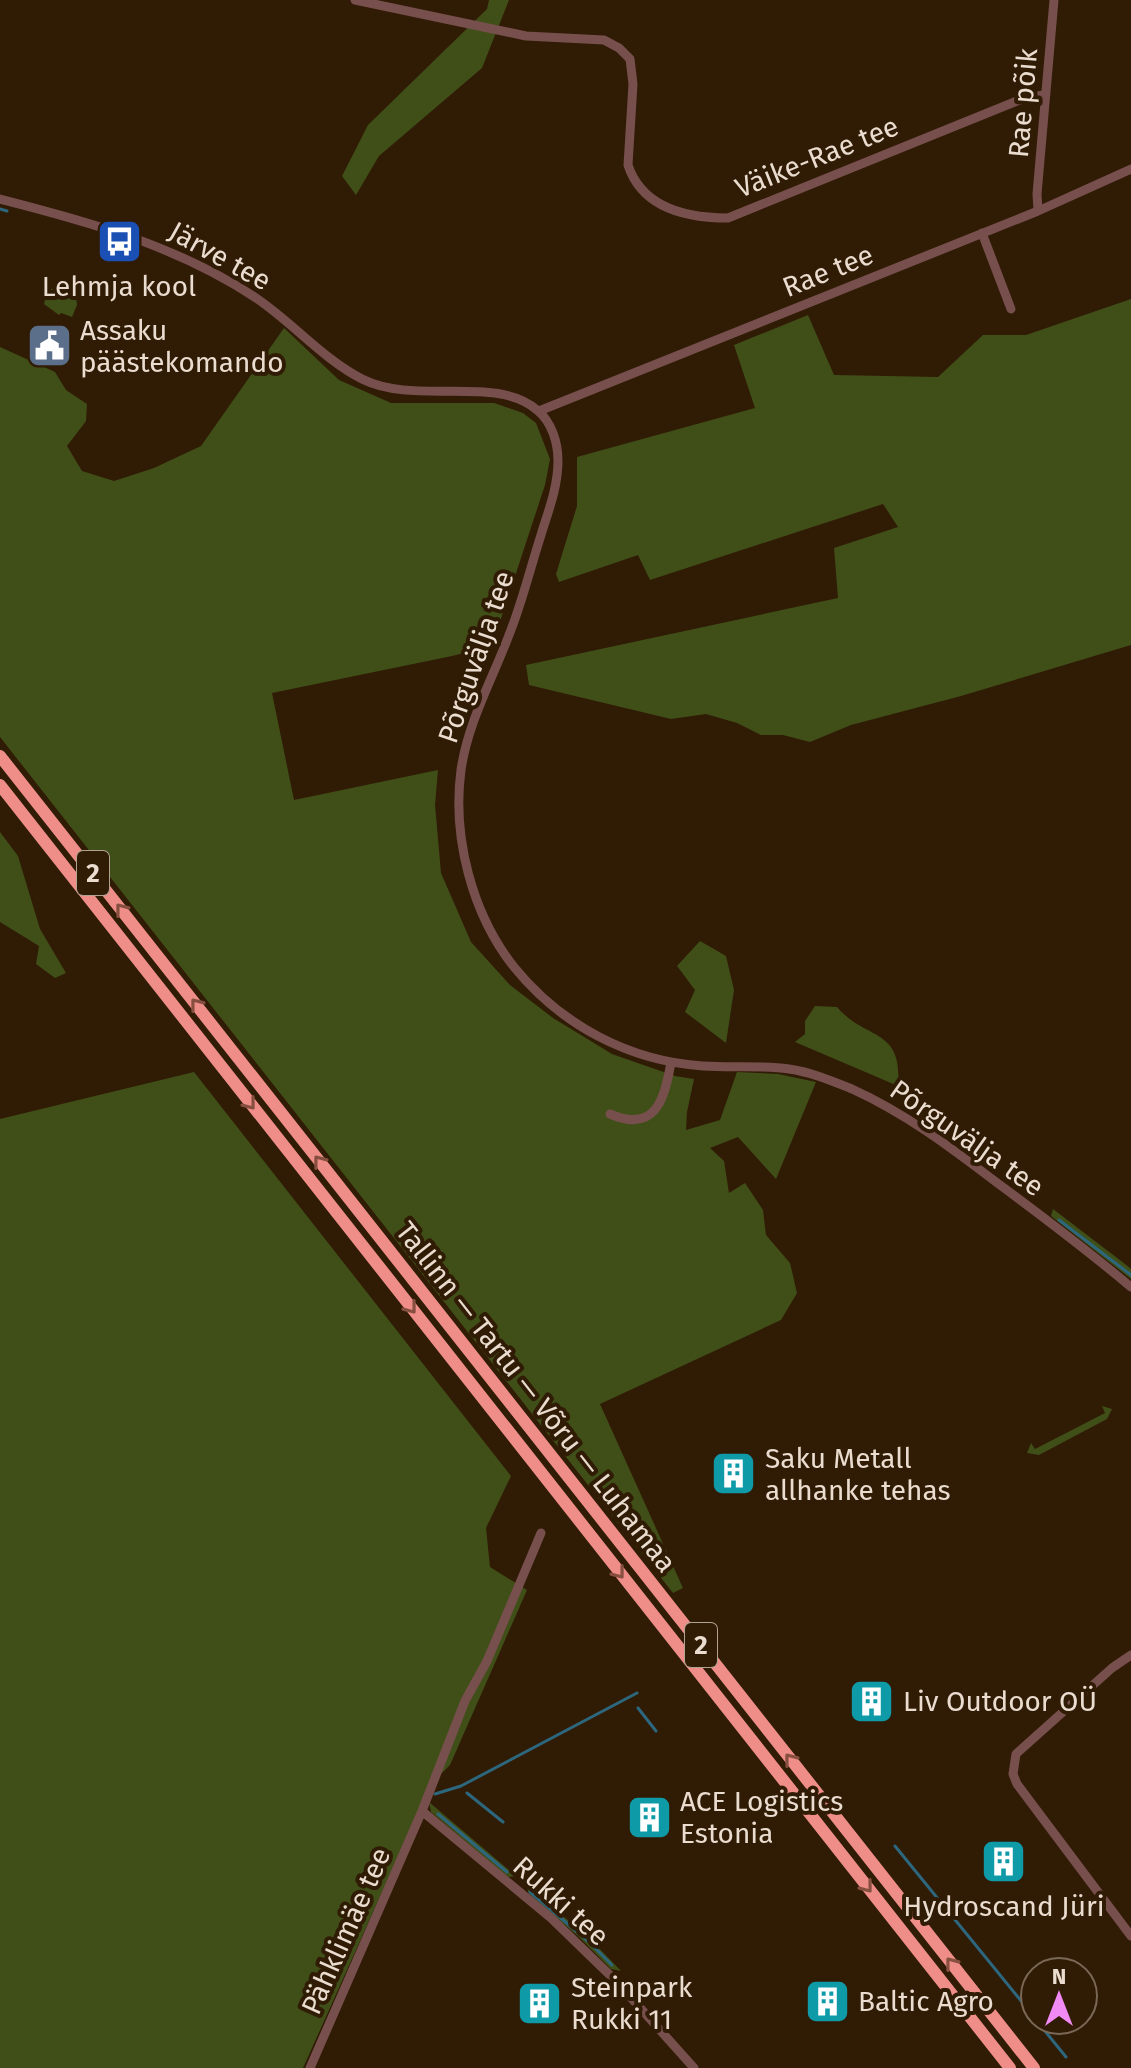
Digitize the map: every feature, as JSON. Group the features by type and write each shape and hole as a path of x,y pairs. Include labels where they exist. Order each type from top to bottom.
{"highway":[{"name":"Tallinn — Tartu — Võru — Luhamaa","path":"0,756 1034,2068"},
{"name":"Tallinn — Tartu — Võru — Luhamaa","path":"0,785 1010,2068"}],"street":[{"name":"Väike-Rae tee","path":"355,0 526,36 604,40 619,48 630,59 633,84 628,165 632,178 653,202 685,213 719,218 728,218 1017,101 1046,94"},
{"name":"Rae põik","path":"1038,211 1054,0"},
{"name":"Rae tee","path":"539,411 1038,211 1131,169"},
{"name":"Järve tee","path":"0,199 126,234 187,259 253,296 340,365 379,386 419,393 493,393 522,400 539,411"},
{"path":"982,233 1011,309"},
{"name":"Põrguvälja tee","path":"539,411 553,433 556,445 556,482 509,635 479,706 465,750 458,802 467,869 487,920 507,957 556,1009 584,1029 621,1047 671,1062 793,1069 837,1083 877,1101 935,1136 1087,1250 1131,1287"},
{"path":"610,1114 624,1120 634,1120 656,1110 663,1100 671,1062"},
{"name":"Pähklimäe tee","path":"310,2068 422,1811 465,1701 487,1661 541,1533"},
{"path":"1131,1655 1031,1738 1016,1754 1013,1774 1017,1784 1131,1936"},
{"name":"Rukki tee","path":"422,1811 551,1918 617,1982 694,2068"}],"green space":[{"path":"489,0 509,0 482,68 379,156 356,195 342,176 368,125 487,9"},
{"path":"50,288 76,297 77,305 72,317 59,315 44,304"},
{"path":"1131,299 1131,645 851,725 810,742 783,735 761,735 737,723 706,714 671,719 529,685 526,665 838,598 834,548 898,527 883,504 650,580 638,555 559,582 556,574 577,506 577,457 755,408 734,345 808,315 834,375 938,377 983,335 1026,335"},
{"path":"284,328 339,380 391,403 494,403 523,413 536,423 550,459 545,485 492,646 272,693 294,800 438,770 435,805 441,873 471,942 510,985 553,1018 612,1054 675,1076 694,1079 686,1130 720,1120 737,1072 778,1074 816,1082 776,1179 738,1137 710,1148 724,1161 729,1193 745,1183 763,1210 766,1235 790,1263 797,1293 781,1320 600,1404 683,1588 673,1593 0,737 0,347 55,372 66,390 87,404 86,421 67,446 82,471 114,481 154,468 201,446"},
{"path":"0,832 18,856 40,929 66,973 55,978 36,964 39,946 0,922"},
{"path":"700,941 726,956 734,990 726,1043 685,1012 695,990 677,966"},
{"path":"815,1006 837,1007 848,1018 889,1044 898,1067 898,1086 795,1042 805,1034 805,1021"},
{"path":"194,1072 511,1476 486,1528 490,1567 527,1590 450,1765 430,1785 303,2068 0,2068 0,1119"},
{"path":"1053,1209 1131,1269 1131,1279 1051,1216"},
{"path":"1102,1406 1112,1409 1107,1419 1039,1455 1027,1453 1031,1443 1035,1449 1105,1413"},
{"path":"429,1802 516,1876 504,1874 431,1812"},
{"path":"526,1884 593,1942 621,1971 611,1969 529,1894"}],"waterway":[{"path":"0,209 7,211"},
{"path":"1059,1220 1131,1275"},
{"path":"435,1794 461,1786 637,1693"},
{"path":"638,1708 656,1731"},
{"path":"467,1793 503,1822"},
{"path":"438,1814 507,1872"},
{"path":"895,1846 1019,1998"},
{"path":"530,1892 612,1965"},
{"path":"1049,2036 1066,2057"}],"place":[{"name":"Lehmja kool","path":"119,241"},
{"name":"Assaku päästekomando","path":"49,346"},
{"name":"Saku Metall allhanke tehas","path":"734,1474"},
{"name":"Liv Outdoor OÜ","path":"872,1701"},
{"name":"ACE Logistics Estonia","path":"649,1817"},
{"name":"Hydroscand Jüri","path":"1004,1862"},
{"name":"Baltic Agro","path":"827,2001"},
{"name":"Steinpark Rukki 11","path":"540,2003"}]}
